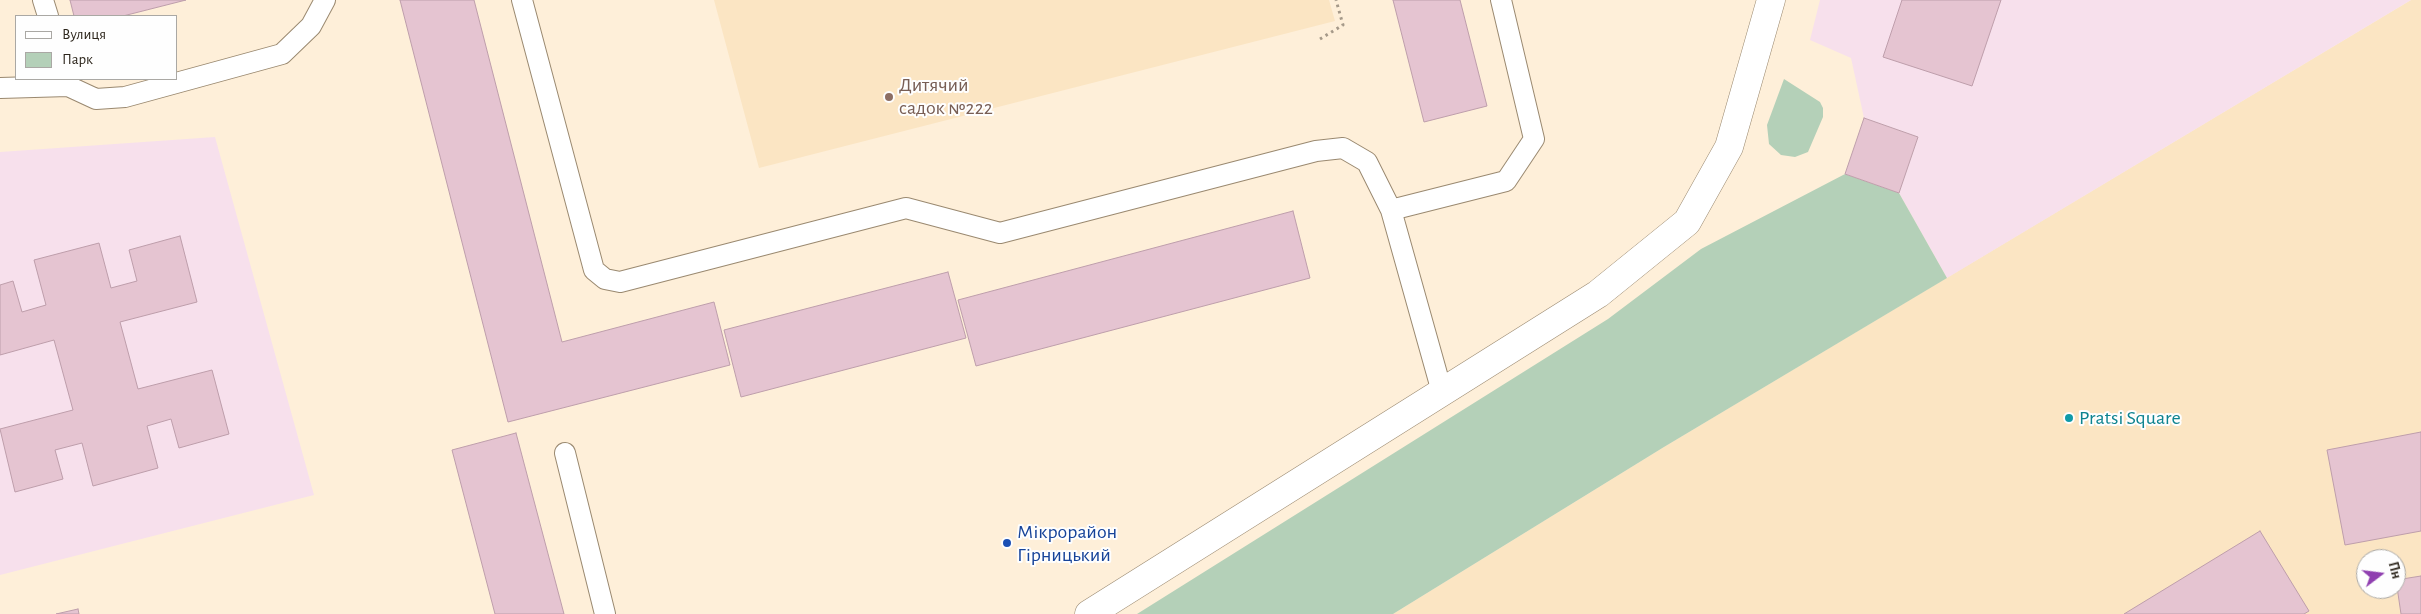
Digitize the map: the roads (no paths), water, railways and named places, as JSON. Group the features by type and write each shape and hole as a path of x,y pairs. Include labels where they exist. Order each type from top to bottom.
{"street":[{"path":"1089,614 1598,294 1687,222 1729,147 1771,0"}],"lane":[{"path":"43,0 48,15"},
{"path":"0,88 67,82 96,98 125,97 282,54 311,26 325,0"},
{"path":"522,0 594,270 605,279 620,282 906,208 1000,233 1316,151 1343,148 1367,162 1391,210 1442,392"},
{"path":"1391,210 1506,181 1534,139 1501,0"},
{"path":"565,453 605,614"}],"place":[{"name":"Дитячий садок №222","path":"889,97"},
{"name":"Pratsi Square","path":"2069,418"},
{"name":"Мiкрорайон Гiрницький","path":"1007,543"}]}
